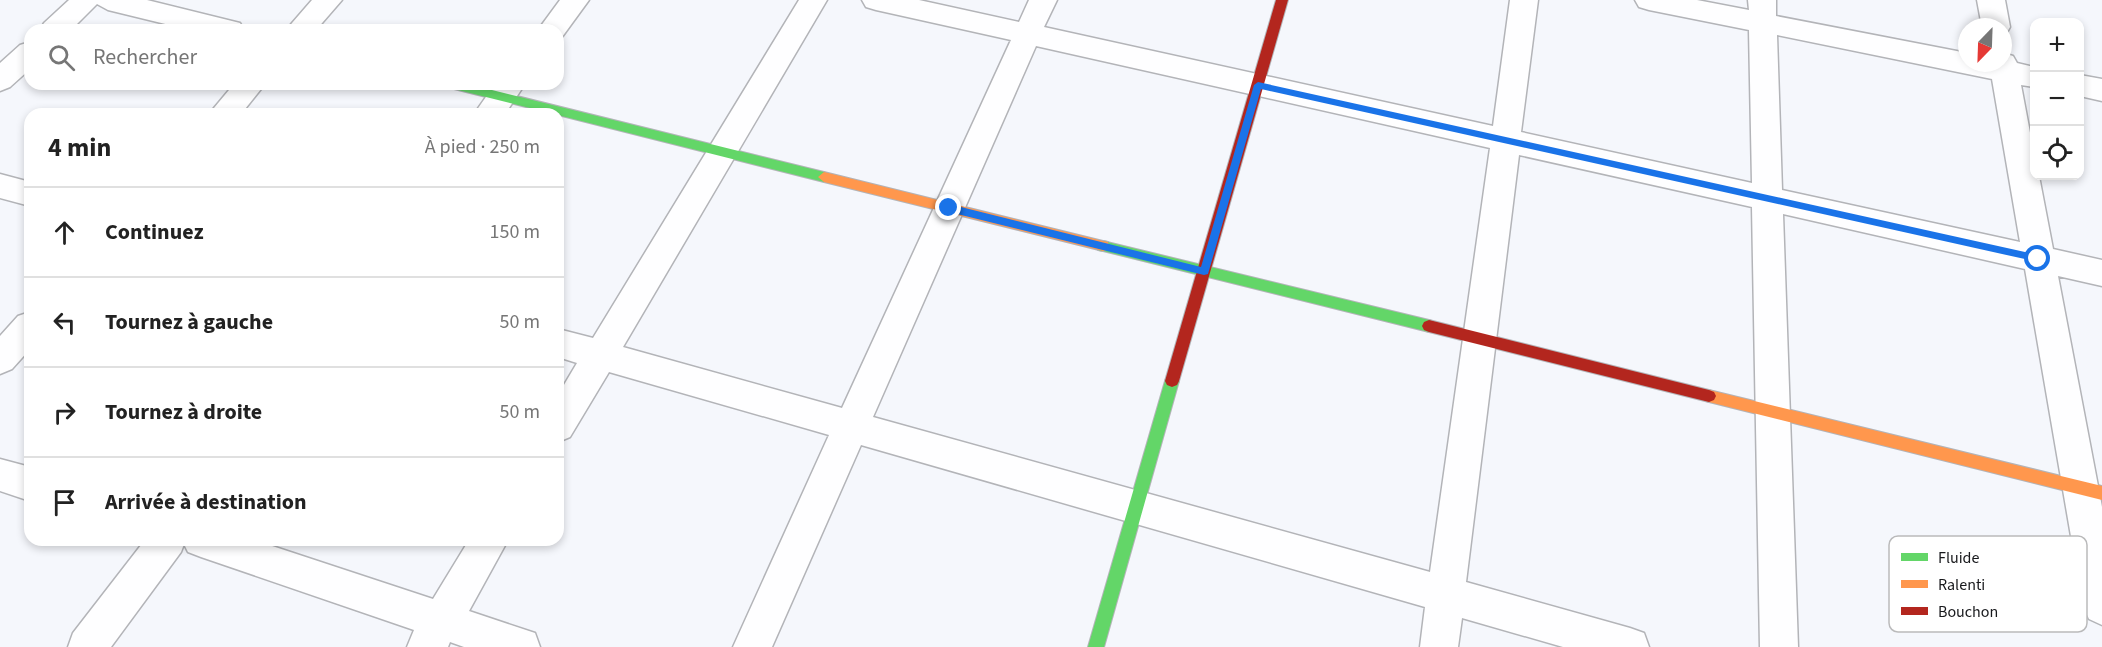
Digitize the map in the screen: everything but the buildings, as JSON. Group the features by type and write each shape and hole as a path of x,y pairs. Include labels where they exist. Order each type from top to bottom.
{"street":[{"path":"60,24 86,0"},
{"path":"108,0 206,24"},
{"path":"306,24 328,0"},
{"path":"557,24 575,0"},
{"path":"564,416 813,0"},
{"path":"876,0 2102,273"},
{"path":"752,647 1043,0"},
{"path":"1096,647 1282,0"},
{"path":"1439,647 1524,0"},
{"path":"1649,0 1762,11 2014,70 2038,259 2091,491 2102,606"},
{"path":"1991,0 1994,18"},
{"path":"1762,11 1779,647"},
{"path":"0,80 24,58"},
{"path":"2084,87 2102,90"},
{"path":"229,108 246,90"},
{"path":"471,90 541,108"},
{"path":"564,114 2091,491"},
{"path":"0,186 24,192"},
{"path":"0,359 24,333"},
{"path":"564,345 1630,647"},
{"path":"0,475 24,482"},
{"path":"87,647 163,546"},
{"path":"216,546 434,634 521,647"},
{"path":"434,634 486,546"}],"traffic: fast":[{"path":"474,90 547,108"},
{"path":"564,112 824,177"},
{"path":"1103,246 1429,326"},
{"path":"1096,647 1172,381"}],"traffic: slow":[{"path":"824,177 1103,246"},
{"path":"1709,396 2102,493"}],"traffic: jam":[{"path":"1172,381 1282,0"},
{"path":"1429,326 1709,396"}],"route":[{"path":"949,208 1204,271 1258,85 2038,259"}]}
